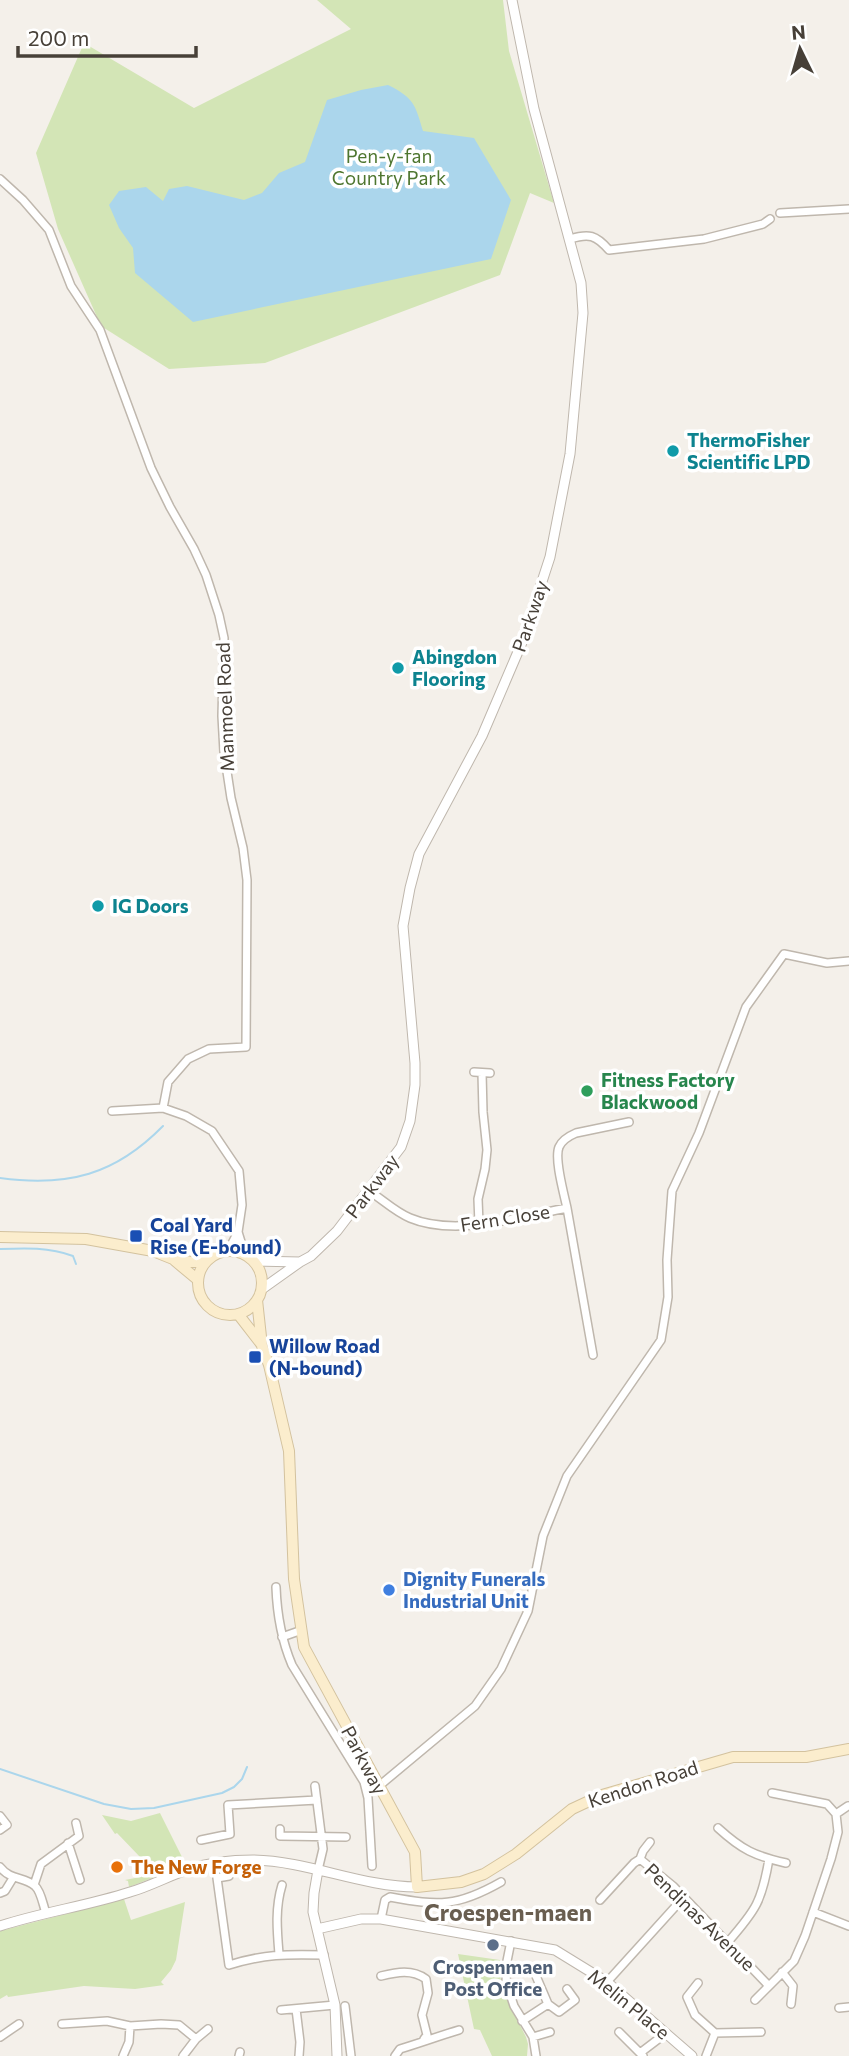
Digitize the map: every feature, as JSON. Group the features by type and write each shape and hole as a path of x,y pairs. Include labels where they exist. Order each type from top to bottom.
{"main road":[{"path":"0,1237 86,1239 153,1251 173,1259 191,1262 208,1260"},
{"path":"260,1295 252,1306 238,1314 228,1315 211,1308 201,1297 198,1280 203,1266 214,1256 228,1251 249,1258 259,1269 262,1279 262,1346"},
{"path":"173,1259 198,1280"},
{"path":"238,1314 262,1346"},
{"name":"Parkway","path":"262,1346 269,1364 289,1451 294,1579 304,1647 415,1852 417,1887"},
{"name":"Kendon Road","path":"417,1887 461,1882 484,1874 516,1854 572,1809 601,1795 733,1757 806,1757 849,1749"}],"street":[{"name":"Parkway","path":"260,1295 311,1256 337,1231 401,1147 411,1121 415,1085 403,926 419,854 482,736 523,640 550,557 570,454 583,313 581,283 534,109 513,0"},
{"name":"Manmoel Road","path":"0,179 49,230 71,286 100,330 151,468 206,575 224,638 224,752 247,880 246,1047 209,1049 188,1059 168,1082 163,1108"},
{"path":"780,213 849,209"},
{"path":"570,239 589,234 598,237 610,250 705,239 763,225 770,219"},
{"path":"379,1786 475,1706 501,1669 528,1611 543,1536 567,1476 661,1340 668,1297 667,1261 672,1191 699,1133 746,1007 784,954 827,963 849,961"},
{"path":"479,1224 478,1199 486,1150 482,1073"},
{"path":"112,1111 163,1108 186,1116 212,1131 239,1171 242,1205 238,1232 228,1251"},
{"name":"Fern Close","path":"593,1355 558,1155 562,1142 576,1133 629,1122"},
{"name":"Fern Close","path":"369,1191 407,1217 448,1226 479,1224 567,1208"},
{"path":"238,1232 249,1258 300,1262"},
{"path":"276,1587 277,1614 292,1665 364,1782 368,1798 372,1866"},
{"path":"282,1637 302,1630"},
{"path":"315,1786 323,1849 313,1912 324,1955 346,2018 351,2056"},
{"path":"755,2000 794,1961 813,1912 838,1832 836,1814 827,1804 772,1793"},
{"path":"201,1840 230,1833 228,1805 317,1800"},
{"path":"836,1814 848,1806"},
{"path":"0,1815 7,1825 0,1830"},
{"path":"34,1885 41,1864 79,1836 76,1823"},
{"path":"718,1828 739,1847 786,1863"},
{"path":"280,1829 280,1836 346,1837"},
{"path":"640,1859 650,1842"},
{"path":"68,1843 80,1880"},
{"name":"Pendinas Avenue","path":"600,1900 640,1859 684,1897 769,1986"},
{"path":"728,1942 761,1899 769,1859"},
{"path":"0,1926 130,1892 188,1869 220,1861 256,1860 318,1870 363,1882 417,1887"},
{"path":"0,1867 5,1874 34,1885 46,1913"},
{"path":"229,1876 214,1876 229,1969 254,1957 279,1954 324,1955"},
{"path":"0,1893 5,1891 13,1878"},
{"path":"381,1919 385,1900 390,1897 431,1904 460,1902 501,1882"},
{"path":"279,1954 276,1915 282,1885"},
{"path":"607,1982 684,1897"},
{"path":"813,1912 849,1926"},
{"name":"Melin Place","path":"317,1929 361,1919 381,1919 555,1950 607,1982 692,2056"},
{"path":"511,1941 506,1982 514,2006 533,2037 536,2056"},
{"path":"381,1976 399,1972 417,1973 426,1979 428,1993 422,2015 427,2035 419,2043 400,2049 395,2056"},
{"path":"782,1972 793,1986 791,2004"},
{"path":"426,1979 435,1973"},
{"path":"537,1976 548,2004 559,2012 575,2000 567,1989"},
{"path":"698,1983 687,1997 695,2015 715,2033 761,2032"},
{"path":"523,2021 548,2004"},
{"path":"281,2010 340,2006"},
{"path":"337,2056 336,2020 340,2006"},
{"path":"839,2008 849,2007"},
{"path":"296,2009 299,2056"},
{"path":"336,2020 346,2018"},
{"path":"62,2024 107,2021 131,2026 179,2025 196,2039"},
{"path":"0,2037 19,2024"},
{"path":"123,2056 129,2042 131,2026"},
{"path":"183,2056 208,2028"},
{"path":"424,2039 459,2030"},
{"path":"533,2037 550,2032"},
{"path":"619,2032 642,2055 665,2034"},
{"path":"706,2056 715,2033"}],"green space":[{"name":"Pen-y-fan Country Park","path":"317,0 503,0 509,51 554,203 530,193 500,275 265,363 169,369 101,326 58,229 36,153 84,43 194,108 351,29"},
{"path":"160,1813 186,1865 129,1887 128,1881 125,1880 145,1876 140,1857 115,1834 102,1815 131,1821"},
{"path":"124,1899 131,1920 185,1902 176,1960 161,1982 164,1985 135,1989 84,1986 8,1997 7,1995 0,1999 0,1931"},
{"path":"458,1954 500,1960 501,1988 526,2037 527,2056 492,2056 480,2030 474,2029"}],"water":[{"path":"388,85 412,103 423,131 474,138 511,200 491,259 193,322 135,273 133,248 119,228 109,205 119,191 146,187 163,201 169,189 187,186 244,200 262,193 279,173 305,162 327,100"}],"waterway":[{"path":"0,1178 47,1181 89,1174 127,1156 163,1126"},
{"path":"0,1249 55,1251 73,1256 76,1264"},
{"path":"0,1769 104,1804 131,1809 154,1808 222,1793 242,1779 247,1767"}],"place":[{"name":"ThermoFisher Scientific LPD","path":"673,451"},
{"name":"Abingdon Flooring","path":"398,668"},
{"name":"IG Doors","path":"98,906"},
{"name":"Fitness Factory Blackwood","path":"587,1091"},
{"name":"Coal Yard Rise (E-bound)","path":"136,1236"},
{"name":"Willow Road (N-bound)","path":"255,1357"},
{"name":"Dignity Funerals Industrial Unit","path":"389,1590"},
{"name":"The New Forge","path":"117,1867"},
{"name":"Crospenmaen Post Office","path":"493,1945"}],"district":[{"name":"Croespen-maen","path":"508,1913"}]}
